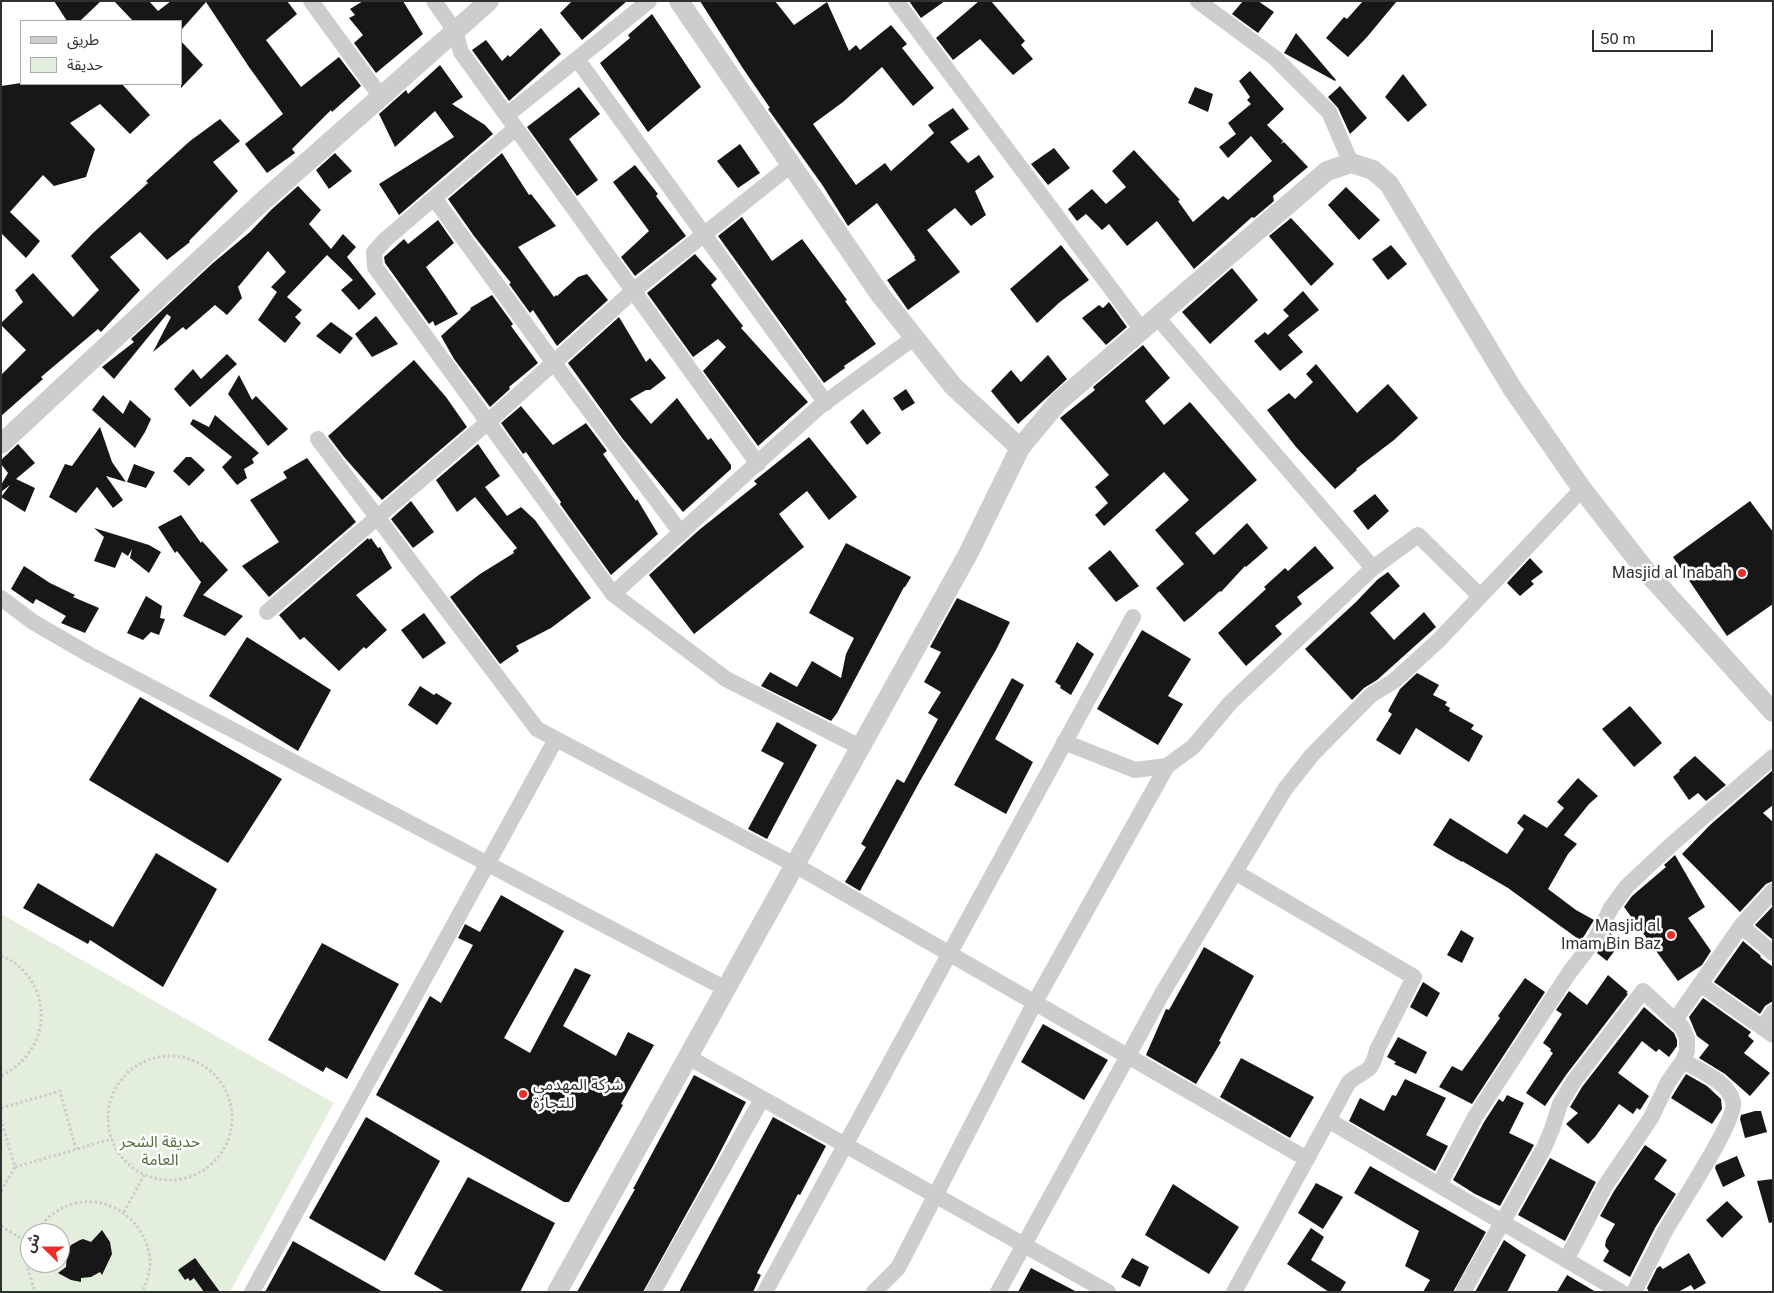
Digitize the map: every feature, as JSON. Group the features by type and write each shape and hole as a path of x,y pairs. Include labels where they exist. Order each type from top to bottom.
{"street":[{"path":"311,1 381,97"},
{"path":"434,1 456,31 462,52 758,464"},
{"path":"1,444 263,202 489,1"},
{"path":"649,1 577,59 434,198 386,239 374,252 375,267 613,594 726,679 860,747"},
{"path":"679,1 879,293 953,386 1020,448"},
{"path":"896,1 1142,330"},
{"path":"1198,1 1275,58 1329,112 1351,163"},
{"path":"577,59 826,403"},
{"path":"557,1292 968,554 1020,448 1058,402 1327,171 1351,163 1373,170 1389,184 1512,388 1582,488 1646,571 1773,712"},
{"path":"267,612 488,422 633,291 791,165"},
{"path":"434,198 681,533"},
{"path":"1157,317 1373,568"},
{"path":"613,594 826,403 915,337"},
{"path":"318,439 538,729 795,865 950,952 1128,1057 1307,1159"},
{"path":"998,1292 1163,992 1285,789 1312,755 1371,695 1394,681 1438,641 1582,488"},
{"path":"874,1292 898,1268 1035,1002 1166,766 1193,747 1231,702 1373,568 1418,535 1480,596"},
{"path":"1,598 33,622 90,655 726,989"},
{"path":"765,1292 1133,617"},
{"path":"252,1292 489,864 556,739"},
{"path":"1064,742 1135,770 1166,766"},
{"path":"1439,1185 1474,1117 1569,973 1596,938 1610,908 1627,886 1672,844 1773,757"},
{"path":"1234,1292 1350,1082 1369,1070 1374,1062 1377,1050 1414,977 1235,872"},
{"path":"1675,1020 1741,926 1773,892"},
{"path":"1741,926 1773,953"},
{"path":"1700,984 1768,1032 1773,1012"},
{"path":"1462,1292 1544,1148 1560,1104 1574,1081 1644,992 1682,1027 1687,1038 1687,1051 1684,1061 1668,1082 1651,1118 1605,1186 1566,1260"},
{"path":"688,1057 1108,1292"},
{"path":"1634,1292 1664,1232 1719,1140 1732,1114 1734,1102 1726,1090 1714,1079 1684,1061"},
{"path":"653,1292 762,1099"},
{"path":"1328,1120 1621,1292"}],"path":[{"path":"1,956 25,971 37,990 42,1011 39,1033 30,1054 14,1069 1,1076"},
{"path":"168,1055 188,1058 206,1067 222,1082 231,1101 233,1122 228,1143 217,1160 200,1174 180,1181 159,1180 144,1175 124,1161 112,1139 108,1124 109,1104 117,1085 130,1070 148,1059 168,1055"},
{"path":"1,1108 60,1091 76,1149"},
{"path":"1,1119 15,1167"},
{"path":"1,1192 15,1167 112,1139"},
{"path":"124,1212 144,1175"},
{"path":"44,1223 52,1214 69,1205 88,1201 107,1204 124,1212 137,1225 146,1242 150,1260 148,1279 142,1292"},
{"path":"1,1226 20,1238"},
{"path":"29,1273 35,1292"}],"green space":[{"name":"حديقة الشحر العامة","path":"1,914 334,1103 230,1292 1,1292"}],"building":[{"path":"54,1 101,1 81,20 66,20"},
{"path":"114,1 149,1 158,11 171,1 287,1 297,14 266,40 301,87 339,57 361,86 332,112 331,110 292,149 295,153 267,173 245,144 283,114 206,2 182,29 182,20 132,20"},
{"path":"363,1 403,1 423,34 376,73 354,43 363,35 349,18 355,15 350,9"},
{"path":"572,1 627,1 582,40 560,13"},
{"path":"700,1 775,1 794,25 827,2 849,51 856,45 860,50 891,25 907,44 902,48 934,88 913,106 882,67 843,102 813,124 856,185 885,163 891,171 934,133 928,125 953,108 969,129 950,142 968,163 979,155 994,177 975,191 986,215 971,226 955,208 927,230 960,272 908,310 887,280 916,260 915,257 877,203 848,226 823,186 768,109 770,108"},
{"path":"909,1 945,1 921,18"},
{"path":"979,1 991,1 1025,41 1021,45 1033,59 1013,75 980,39 953,60 936,38"},
{"path":"1243,1 1258,1 1274,12 1258,33 1232,14"},
{"path":"1363,1 1397,1 1348,57 1326,38 1344,17 1347,19"},
{"path":"652,14 701,87 648,132 600,63 630,38 628,35"},
{"path":"541,28 561,54 509,101 472,50 486,40 502,61 508,55 510,57"},
{"path":"1296,33 1336,80 1335,81 1284,53"},
{"path":"182,42 203,65 181,88 182,85"},
{"path":"440,65 463,97 452,104 485,125 493,134 399,215 379,184 454,137 435,111 395,147 379,114 406,90 408,94"},
{"path":"1250,71 1284,109 1267,125 1283,141 1281,144 1284,142 1308,167 1273,196 1274,201 1254,218 1252,217 1194,269 1157,221 1127,246 1109,224 1102,230 1086,214 1077,221 1068,209 1092,189 1106,204 1126,187 1112,171 1134,150 1180,200 1178,201 1193,222 1223,196 1228,200 1272,161 1251,136 1228,158 1219,147 1236,134 1228,123 1251,104 1247,100 1250,97 1239,81"},
{"path":"1403,74 1427,105 1408,122 1385,97"},
{"path":"20,83 20,85 123,85 150,115 130,134 100,104 70,123 95,149 86,177 54,186 43,175 10,212 40,241 26,258 1,233 1,86"},
{"path":"1340,86 1367,118 1350,134 1338,108 1328,97"},
{"path":"579,87 600,114 569,139 598,180 577,196 527,127"},
{"path":"1195,87 1213,94 1208,112 1188,103"},
{"path":"220,119 240,141 213,162 238,191 190,242 167,260 140,232 110,257 140,290 101,332 98,329 41,377 43,379 1,416 1,375 26,350 1,325 23,302 15,290 33,273 73,317 99,290 71,256 93,233 148,183 146,181 190,141"},
{"path":"740,144 760,173 738,188 717,161"},
{"path":"1054,148 1070,168 1048,185 1031,164"},
{"path":"335,153 352,171 329,189 316,170"},
{"path":"502,153 529,195 531,194 556,226 518,247 554,297 578,277 587,274 608,300 557,346 533,310 530,313 509,284 511,283 448,199"},
{"path":"635,165 658,194 656,196 686,236 635,276 621,257 649,231 613,182"},
{"path":"298,186 321,210 309,224 331,249 343,234 356,247 347,257 376,294 359,310 341,290 353,280 327,255 287,297 302,310 295,317 301,323 285,343 258,320 277,292 271,287 286,272 268,251 238,287 242,298 227,315 215,305 186,330 183,327 153,352 171,317 167,314 114,379 102,367 134,342 131,339"},
{"path":"1346,187 1380,220 1359,240 1328,205"},
{"path":"742,217 772,261 802,239 847,300 845,301 876,344 844,366 845,368 824,383 718,236"},
{"path":"1291,218 1334,264 1311,286 1269,236"},
{"path":"438,220 454,243 426,267 458,314 435,326 433,321 429,324 385,263 384,257 404,239 408,244"},
{"path":"1061,245 1089,280 1060,302 1037,323 1010,289"},
{"path":"1391,245 1407,264 1388,280 1372,259"},
{"path":"695,254 717,279 711,285 743,326 741,328 808,402 758,446 703,371 726,347 718,339 693,357 647,293"},
{"path":"1232,268 1258,300 1210,344 1182,312"},
{"path":"1303,291 1319,310 1288,335 1303,352 1280,371 1254,341 1265,332 1268,335 1289,316 1283,310"},
{"path":"492,295 513,324 511,326 538,363 509,387 510,389 490,407 454,359 441,336 470,308"},
{"path":"1109,302 1127,327 1106,345 1082,318 1099,305 1103,308"},
{"path":"376,316 398,344 372,357 355,334"},
{"path":"619,317 646,362 650,358 666,378 650,390 646,390 630,399 651,424 677,398 708,440 711,438 731,465 731,469 683,512 622,438 568,363"},
{"path":"331,322 353,338 340,354 316,336"},
{"path":"1143,345 1170,378 1145,401 1164,425 1190,402 1257,480 1195,533 1214,555 1247,523 1268,548 1245,566 1221,592 1184,622 1156,588 1184,564 1155,530 1189,500 1164,472 1104,526 1095,515 1108,503 1095,487 1109,475 1060,418 1095,390 1093,387"},
{"path":"227,354 237,364 190,407 174,389 193,369 201,379"},
{"path":"1048,355 1067,379 1018,424 991,391 1011,370 1021,382"},
{"path":"414,360 446,397 467,427 382,500 328,436"},
{"path":"1316,364 1357,413 1388,384 1418,418 1394,440 1356,469 1335,489 1296,447 1267,410 1289,393 1295,399 1313,382 1306,374"},
{"path":"239,375 252,400 256,396 288,429 268,446 228,394"},
{"path":"906,389 915,403 902,411 893,398"},
{"path":"103,395 123,414 130,400 151,419 135,448 92,410"},
{"path":"521,406 553,445 586,423 607,451 603,454 636,501 637,499 658,534 611,575 560,504 561,502 526,452 523,454 501,423"},
{"path":"863,409 881,433 867,445 850,422"},
{"path":"215,415 259,453 252,459 254,463 244,469 247,478 237,485 222,467 232,457 190,424 193,419 209,427"},
{"path":"100,427 112,462 126,482 106,476 123,500 113,508 97,487 76,513 49,497 65,464 72,466"},
{"path":"809,437 857,497 829,520 807,491 779,514 804,547 694,634 649,575 699,530 757,484 754,481"},
{"path":"18,444 35,463 16,479 35,488 25,512 1,497 10,485 1,492 1,485 8,473 1,464 1,460"},
{"path":"478,444 500,476 485,487 507,516 521,507 535,520 591,598 551,628 516,646 519,651 500,664 450,597 480,574 514,553 513,551 517,548 475,497 457,512 436,480"},
{"path":"186,457 191,457 205,470 189,486 173,471"},
{"path":"307,458 356,522 269,597 242,566 279,542 250,500 287,478 283,472"},
{"path":"134,464 155,472 146,488 127,482"},
{"path":"1375,494 1389,511 1368,530 1353,511"},
{"path":"411,501 434,532 413,548 391,519"},
{"path":"1750,501 1773,532 1773,604 1727,636 1673,557"},
{"path":"181,515 201,543 202,541 228,570 203,595 243,616 225,636 183,616 201,582 177,551 175,553 158,527"},
{"path":"94,528 149,545 161,552 149,573 130,558 132,549 128,556 122,552 115,568 94,561 104,537"},
{"path":"368,538 369,540 371,538 378,548 380,547 392,568 356,595 387,630 366,649 364,647 339,671 304,637 300,640 279,615"},
{"path":"846,543 911,577 831,721 761,686 770,672 797,687 812,661 841,678 846,654 854,638 809,613"},
{"path":"1315,546 1334,568 1297,597 1302,604 1275,626 1282,634 1246,666 1218,633 1266,589 1264,587 1285,568 1288,571"},
{"path":"1110,550 1139,586 1116,602 1088,568"},
{"path":"1530,558 1543,572 1531,581 1534,584 1520,596 1507,583"},
{"path":"24,566 50,583 75,595 73,597 99,608 85,633 61,623 66,616 36,599 33,604 11,589"},
{"path":"1388,572 1400,586 1370,613 1394,640 1424,612 1436,627 1352,700 1305,649 1377,580"},
{"path":"146,596 162,606 160,618 165,619 159,635 151,632 143,640 127,633"},
{"path":"957,598 1010,622 860,891 845,882 866,847 861,844 897,779 904,783 938,719 928,713 941,692 924,682 941,652 930,647"},
{"path":"424,613 446,643 423,659 401,630"},
{"path":"1142,630 1191,659 1168,696 1183,704 1158,745 1097,709"},
{"path":"247,637 331,690 298,751 209,696"},
{"path":"1077,642 1094,654 1071,695 1060,688 1061,686 1055,682"},
{"path":"1417,673 1439,685 1433,695 1447,702 1445,705 1450,708 1449,711 1474,725 1471,729 1483,736 1469,762 1416,728 1400,755 1376,740 1392,714 1388,711 1400,689"},
{"path":"1012,678 1024,685 995,739 1033,762 1006,814 954,785"},
{"path":"420,686 452,703 437,725 408,705"},
{"path":"140,697 282,779 228,863 89,780"},
{"path":"1630,706 1662,743 1634,767 1602,729"},
{"path":"777,722 817,745 767,839 748,829 784,763 761,751"},
{"path":"1695,756 1726,785 1706,801 1698,793 1689,800 1673,777"},
{"path":"1773,770 1773,805 1763,813 1773,822 1773,881 1766,884 1740,912 1682,854 1710,825"},
{"path":"1578,778 1598,796 1589,804 1564,835 1577,844 1568,854 1548,889 1576,910 1594,920 1581,941 1508,888 1433,845 1450,818 1507,854 1524,829 1517,823 1524,814 1547,828 1564,808 1557,802"},
{"path":"156,853 217,889 163,987 90,940 88,944 23,908 38,883 113,927"},
{"path":"1675,855 1705,907 1688,918 1711,951 1702,965 1678,981 1624,907 1632,896 1666,867 1664,865"},
{"path":"501,895 564,931 504,1038 530,1053 575,968 591,975 563,1026 616,1056 628,1032 654,1045 569,1202 564,1202 376,1095 430,996 441,1003 473,945 458,938 465,924 480,932"},
{"path":"1773,906 1773,940 1755,925"},
{"path":"1461,930 1474,938 1462,963 1447,955"},
{"path":"1610,933 1621,942 1607,961 1597,953"},
{"path":"1743,941 1773,967 1773,1001 1765,1006 1760,1014 1714,982"},
{"path":"322,943 399,984 347,1079 326,1067 323,1072 268,1040"},
{"path":"1204,947 1254,976 1219,1041 1221,1042 1196,1084 1146,1055 1166,1009 1169,1010"},
{"path":"1608,975 1628,994 1566,1075 1545,1106 1526,1093 1553,1053 1543,1043 1562,1014 1556,1010 1569,991 1587,1005"},
{"path":"1525,978 1545,992 1472,1104 1439,1087 1452,1066 1462,1071 1500,1018 1498,1016"},
{"path":"1423,982 1440,993 1427,1017 1410,1007"},
{"path":"1703,998 1751,1032 1748,1036 1754,1041 1744,1053 1770,1073 1750,1096 1725,1074 1699,1058 1709,1045 1697,1036 1689,1017"},
{"path":"1644,1007 1674,1033 1677,1046 1669,1057 1659,1049 1656,1052 1642,1041 1618,1073 1649,1096 1640,1110 1637,1108 1633,1114 1619,1104 1588,1144 1566,1124 1578,1113 1570,1107 1582,1087"},
{"path":"1043,1024 1108,1060 1084,1100 1021,1062"},
{"path":"1398,1037 1427,1052 1416,1074 1394,1064 1396,1062 1387,1057"},
{"path":"1241,1058 1314,1097 1290,1138 1220,1097"},
{"path":"1686,1074 1707,1086 1721,1099 1722,1109 1712,1124 1671,1098"},
{"path":"694,1075 746,1102 714,1164 643,1292 577,1292 635,1189 633,1189"},
{"path":"1405,1079 1446,1098 1426,1135 1448,1146 1435,1171 1349,1121 1360,1098 1384,1111 1392,1095 1396,1096"},
{"path":"1507,1095 1524,1103 1509,1133 1534,1145 1500,1206 1475,1194 1453,1180 1484,1122 1499,1099 1503,1102"},
{"path":"1761,1111 1767,1132 1745,1138 1740,1119 1741,1115"},
{"path":"366,1117 440,1161 385,1261 309,1218"},
{"path":"773,1117 826,1146 800,1195 798,1194 757,1273 761,1275 753,1292 679,1292"},
{"path":"1645,1145 1667,1160 1654,1179 1676,1194 1655,1228 1630,1277 1603,1261 1609,1251 1605,1246 1606,1240 1615,1224 1600,1216 1614,1191"},
{"path":"1737,1156 1745,1176 1723,1187 1715,1168 1716,1165"},
{"path":"1550,1158 1596,1182 1565,1241 1518,1215"},
{"path":"1370,1166 1486,1232 1453,1292 1423,1292 1430,1280 1405,1266 1419,1231 1354,1193"},
{"path":"468,1177 555,1223 520,1292 445,1292 414,1274"},
{"path":"1773,1179 1773,1222 1769,1223 1757,1181"},
{"path":"1316,1183 1343,1197 1323,1229 1298,1213"},
{"path":"1173,1184 1239,1227 1209,1274 1145,1235"},
{"path":"1727,1201 1743,1217 1722,1238 1706,1220"},
{"path":"1311,1228 1324,1237 1311,1260 1346,1282 1340,1292 1329,1292 1287,1264"},
{"path":"102,1230 110,1242 112,1254 102,1275 100,1272 91,1277 81,1278 81,1282 71,1280 58,1273 70,1273 71,1245 83,1239 91,1242"},
{"path":"1504,1240 1526,1255 1507,1292 1475,1292"},
{"path":"293,1241 383,1292 265,1292"},
{"path":"1689,1253 1706,1283 1694,1290 1691,1285 1678,1292 1649,1292 1647,1288 1657,1268 1660,1266 1663,1269"},
{"path":"195,1258 220,1292 204,1292 194,1278 190,1281 188,1278 185,1280 178,1270"},
{"path":"1132,1258 1149,1267 1140,1287 1121,1277"},
{"path":"1031,1268 1077,1292 1018,1292"},
{"path":"1567,1275 1596,1292 1557,1292"}],"place":[{"name":"Masjid al Inabah","path":"1742,573"},
{"name":"Masjid al Imam Bin Baz","path":"1671,935"},
{"name":"شركة المهدمي للتجارة","path":"523,1094"}]}
